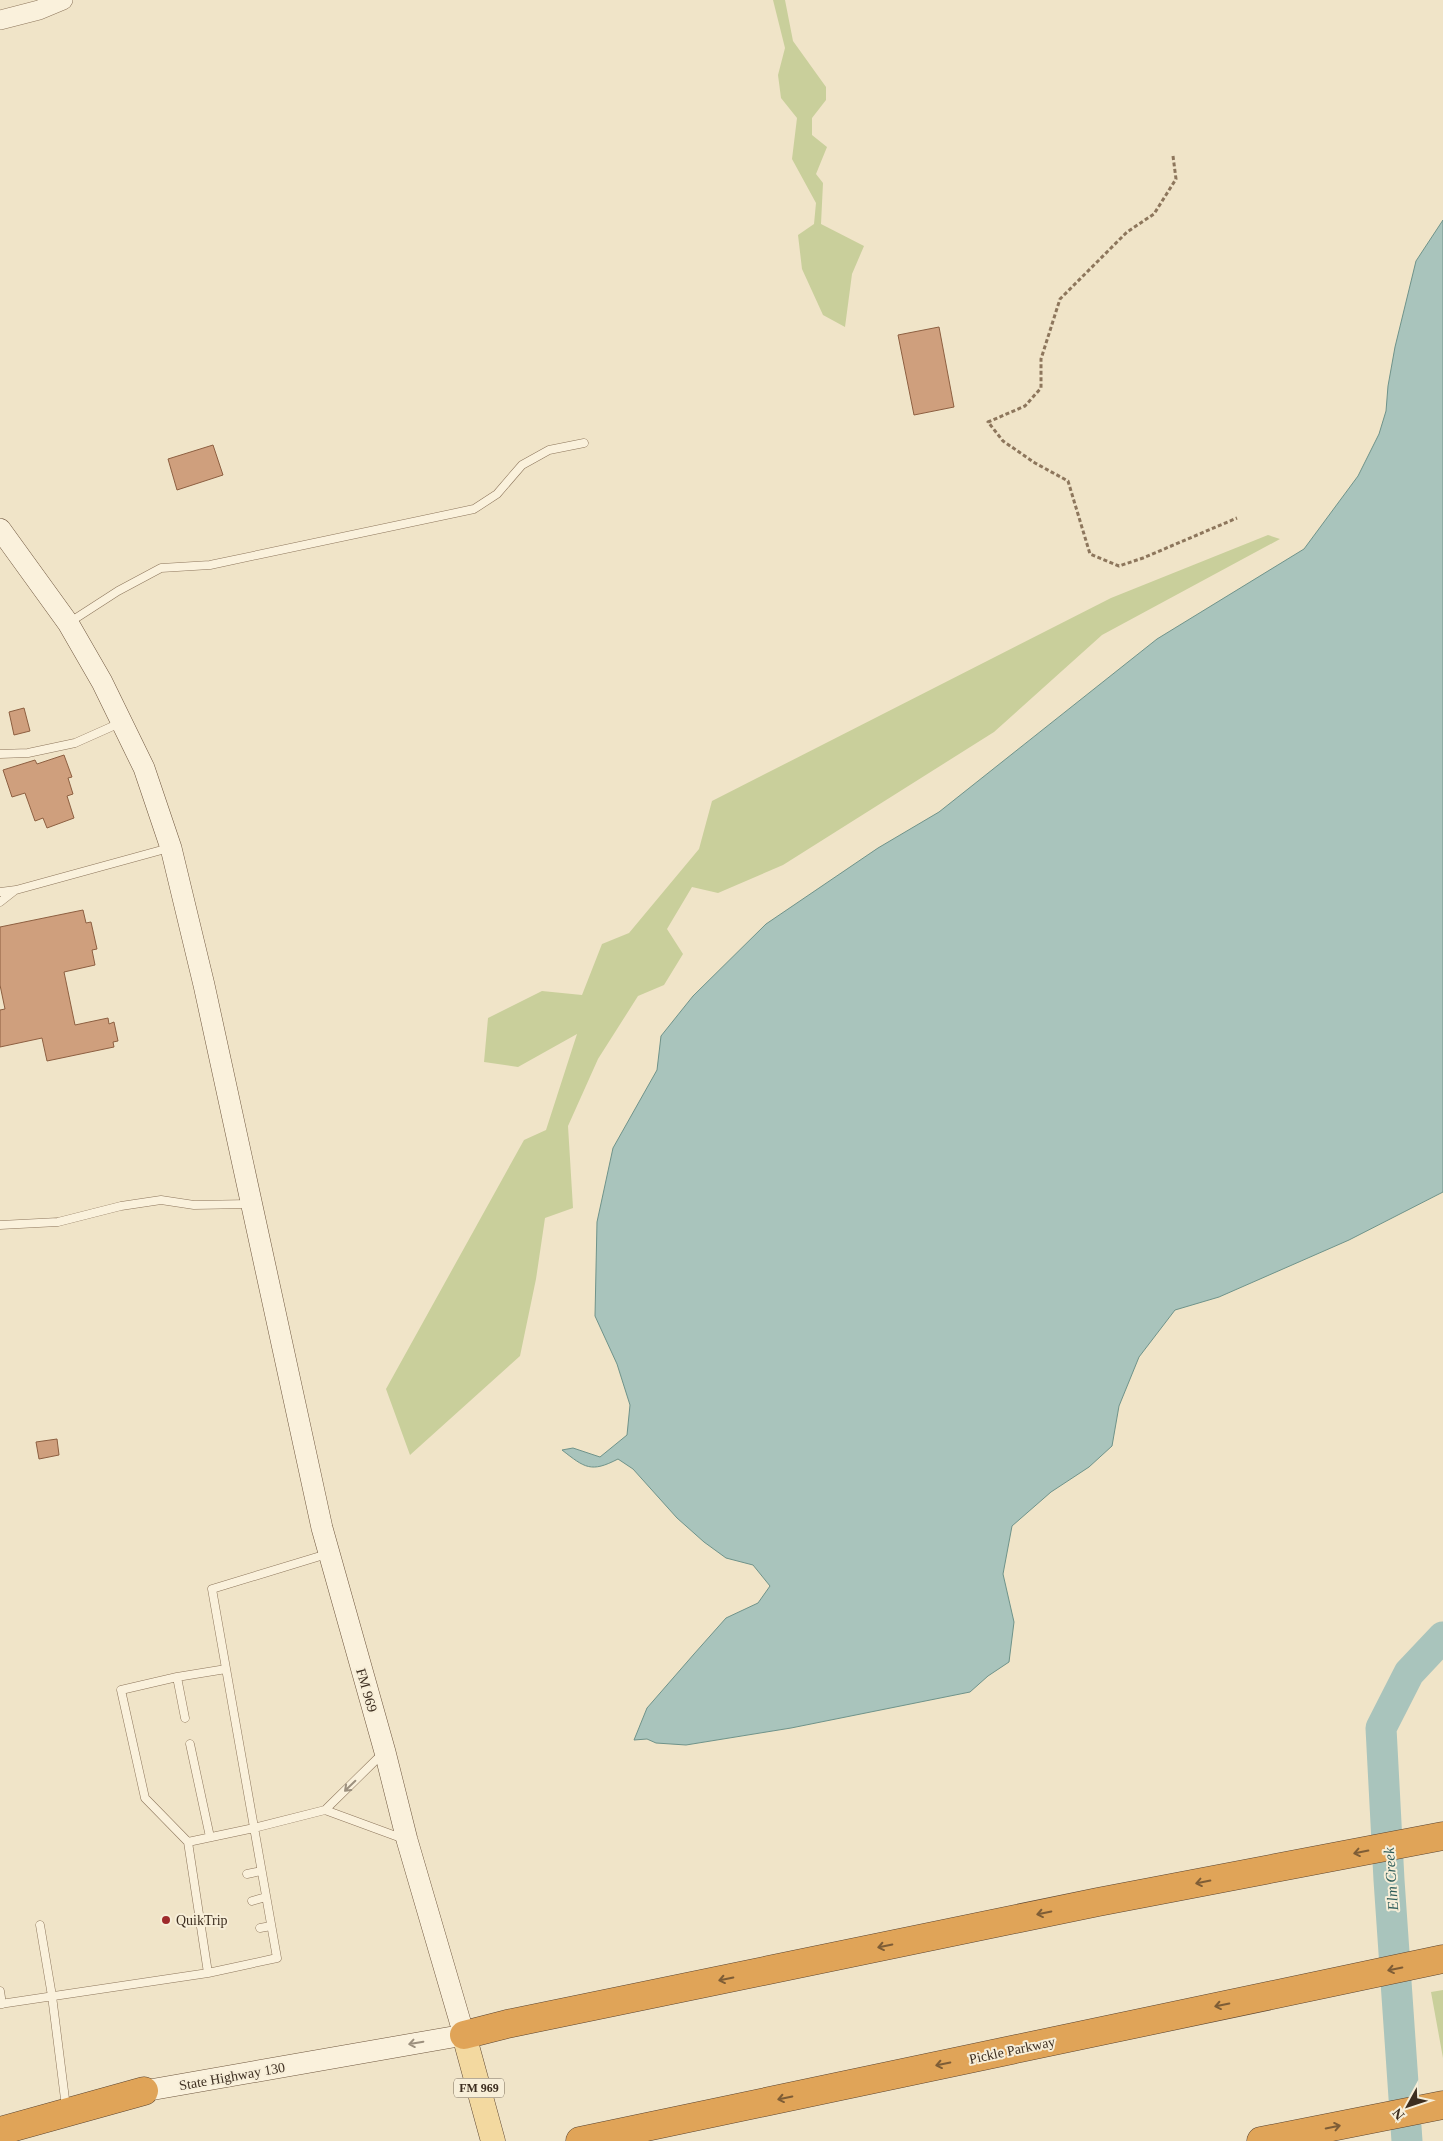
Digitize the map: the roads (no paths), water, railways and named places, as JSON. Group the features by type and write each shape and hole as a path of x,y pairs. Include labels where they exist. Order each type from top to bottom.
{"highway":[{"path":"464,2035 507,2024 1079,1906 1443,1836"},
{"name":"Pickle Parkway","path":"580,2141 1443,1959"},
{"path":"0,2131 144,2092"},
{"path":"1273,2139 1443,2105"}],"main road":[{"name":"FM 969","path":"0,529 68,623 122,722 144,768 171,848 322,1528 385,1752 407,1840 493,2141"},
{"name":"State Highway 130","path":"144,2092 464,2035"}],"street":[{"path":"0,20 38,10 63,0"},
{"name":"State Highway 130","path":"0,2120 144,2092"}],"lane":[{"path":"68,623 118,591 161,568 210,565 474,509 497,494 522,465 549,450 584,443"},
{"path":"0,754 28,753 75,743 122,722"},
{"path":"0,892 16,890 171,848"},
{"path":"0,902 16,890"},
{"path":"0,1225 58,1222 121,1206 161,1200 194,1205 251,1204"},
{"path":"0,1990 1,2004 208,1973 277,1958 212,1590 329,1554"},
{"path":"208,1973 199,1915 198,1885 188,1842 145,1798 121,1690 176,1677 226,1669"},
{"path":"176,1677 185,1718"},
{"path":"190,1744 210,1837"},
{"path":"188,1842 325,1810 385,1752"},
{"path":"325,1810 407,1840"},
{"path":"247,1874 261,1870"},
{"path":"252,1901 266,1897"},
{"path":"199,1915 208,1912"},
{"path":"40,1925 52,1996 66,2107"},
{"path":"260,1928 271,1926"},
{"path":"203,1939 212,1937"}],"water":[{"path":"1443,220 1443,1192 1349,1240 1219,1297 1175,1310 1139,1357 1119,1406 1112,1446 1089,1467 1051,1492 1012,1526 1003,1574 1014,1622 1009,1662 988,1676 970,1692 791,1728 686,1745 656,1743 647,1739 634,1740 647,1708 694,1654 726,1618 758,1603 770,1586 753,1565 726,1558 704,1542 677,1518 633,1469 618,1459 594,1467 577,1461 562,1450 573,1448 600,1457 627,1435 630,1405 617,1364 595,1316 597,1222 613,1148 657,1070 661,1036 693,996 766,924 878,848 939,812 1157,639 1304,549 1358,476 1379,434 1386,411 1388,386 1395,347 1416,261"}],"waterway":[{"name":"Elm Creek","path":"1407,2141 1389,1880 1381,1728 1409,1673 1443,1637"}],"place":[{"name":"QuikTrip","path":"166,1920"}]}
